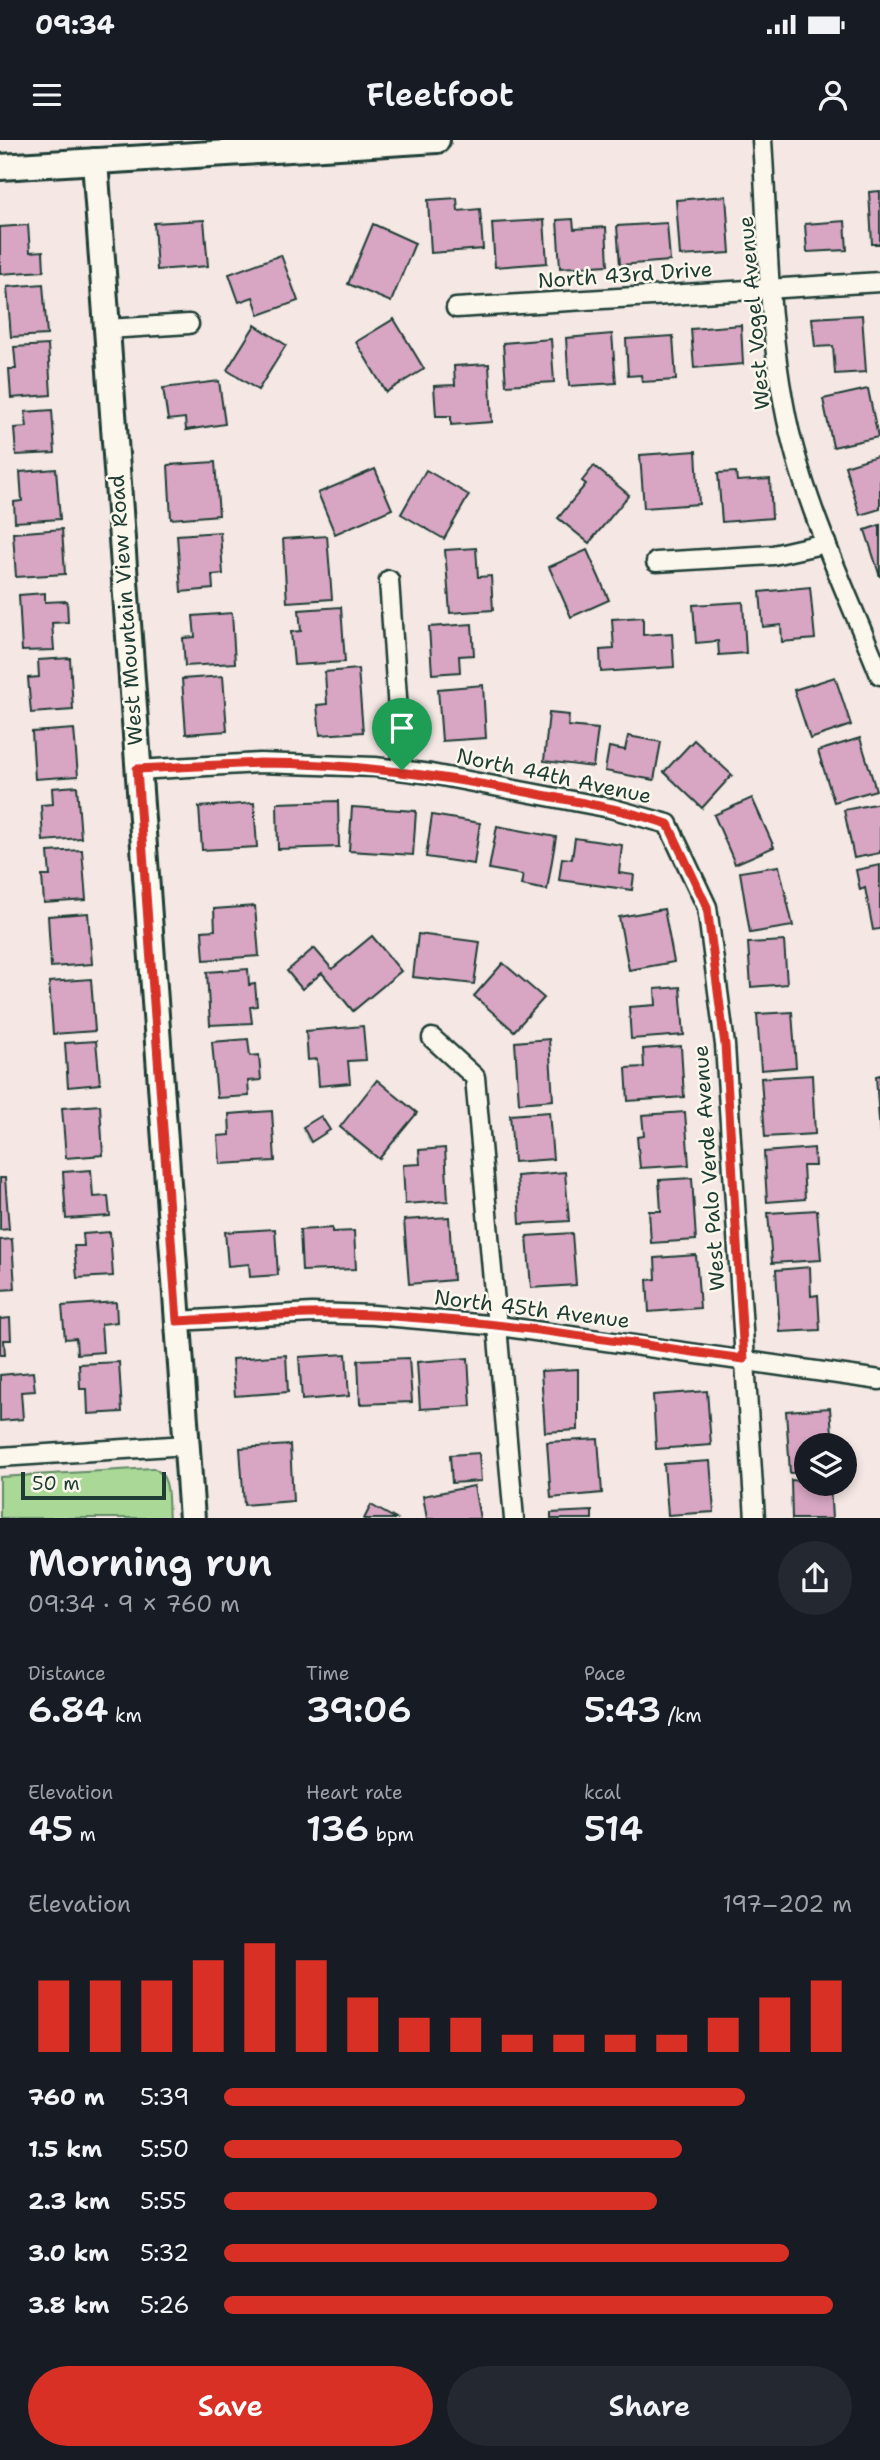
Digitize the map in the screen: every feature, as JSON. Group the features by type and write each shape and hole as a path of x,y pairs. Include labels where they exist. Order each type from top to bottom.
{"street":[{"path":"0,167 348,143 437,140"},
{"name":"West Vogel Avenue","path":"762,140 771,289 783,405 796,456 826,543 880,675"},
{"name":"West Mountain View Road","path":"95,160 191,1518"},
{"name":"North 43rd Drive","path":"456,308 880,282"},
{"path":"107,329 189,324"},
{"path":"656,562 773,555 826,543"},
{"path":"389,580 402,770"},
{"name":"North 44th Avenue","path":"137,769 283,763 402,770 610,808 668,824"},
{"name":"West Palo Verde Avenue","path":"668,824 707,907 725,1045 755,1518"},
{"path":"432,1038 475,1077 514,1518"},
{"name":"North 45th Avenue","path":"177,1321 322,1313 499,1326 880,1380"},
{"path":"0,1457 187,1445"}],"green space":[{"path":"153,1468 159,1471 166,1482 169,1518 0,1518 0,1477"}],"building":[{"path":"880,191 880,244 872,244 869,192"},
{"path":"726,196 730,253 680,256 676,200"},
{"path":"457,198 458,211 480,209 483,249 431,253 428,200"},
{"path":"573,219 574,229 606,227 608,265 560,268 557,220"},
{"path":"204,220 208,266 157,270 154,223"},
{"path":"544,220 547,263 495,267 492,223"},
{"path":"845,221 847,250 807,252 805,224"},
{"path":"667,223 670,261 620,265 617,226"},
{"path":"373,224 415,243 391,302 348,284"},
{"path":"28,225 30,252 43,251 44,271 0,274 0,227"},
{"path":"281,255 298,301 259,315 253,297 239,302 229,274"},
{"path":"43,284 47,335 11,337 7,287"},
{"path":"862,315 866,372 835,374 833,346 815,347 812,318"},
{"path":"394,319 424,369 386,392 356,342"},
{"path":"255,325 286,345 258,390 227,370"},
{"path":"741,325 743,364 694,368 691,329"},
{"path":"612,334 616,383 569,386 566,338"},
{"path":"673,336 676,380 642,382 641,375 628,376 626,339"},
{"path":"551,339 554,382 506,385 503,343"},
{"path":"48,345 51,395 11,398 9,369 16,369 14,347"},
{"path":"489,364 492,422 451,425 451,416 436,416 434,386 455,385 454,366"},
{"path":"219,381 225,424 186,430 185,418 168,420 163,388"},
{"path":"868,389 878,437 833,447 823,399"},
{"path":"52,410 55,453 16,455 14,428 27,427 25,412"},
{"path":"696,451 699,504 644,508 640,455"},
{"path":"880,455 880,509 860,515 845,466"},
{"path":"215,462 219,515 171,519 168,465"},
{"path":"594,466 629,495 589,543 558,518 586,484 582,481"},
{"path":"56,469 60,519 15,522 14,502 22,501 20,472"},
{"path":"375,469 392,509 335,534 318,493"},
{"path":"426,470 469,495 444,539 401,514"},
{"path":"736,472 737,481 770,479 772,518 722,522 718,473"},
{"path":"880,525 880,577 865,530"},
{"path":"62,529 65,574 16,577 13,533"},
{"path":"220,532 223,574 212,575 213,589 181,592 177,535"},
{"path":"327,536 332,599 287,602 283,539"},
{"path":"476,548 478,577 491,576 493,610 450,613 445,550"},
{"path":"587,550 609,600 571,617 549,567"},
{"path":"810,587 815,639 782,642 781,625 763,627 760,592"},
{"path":"45,593 45,602 67,601 68,622 52,623 54,650 22,651 19,595"},
{"path":"743,602 746,653 719,655 718,641 696,643 693,605"},
{"path":"341,607 345,662 294,665 291,632 301,631 299,610"},
{"path":"232,613 235,663 185,666 183,638 195,637 193,616"},
{"path":"643,617 643,635 672,633 674,667 601,672 600,650 614,649 612,619"},
{"path":"472,624 474,655 459,656 460,672 432,674 429,627"},
{"path":"70,658 73,710 31,713 28,678 39,677 38,660"},
{"path":"358,669 363,732 320,735 317,705 327,704 325,672"},
{"path":"223,676 227,731 186,734 182,679"},
{"path":"835,677 851,725 810,739 794,690"},
{"path":"483,685 486,738 442,741 438,689"},
{"path":"549,713 569,715 568,726 598,729 593,767 544,761"},
{"path":"74,729 78,776 35,779 32,732"},
{"path":"628,736 661,742 654,780 605,771 609,747 625,750"},
{"path":"860,738 876,790 834,802 818,751"},
{"path":"694,740 732,775 702,808 664,772"},
{"path":"77,786 81,838 43,841 41,805 53,804 52,788"},
{"path":"752,798 774,847 735,864 714,815"},
{"path":"338,801 339,847 278,849 277,803"},
{"path":"254,803 257,847 202,850 199,807"},
{"path":"880,803 880,853 854,858 844,810"},
{"path":"352,807 416,811 413,855 349,851"},
{"path":"432,815 480,823 474,864 426,857"},
{"path":"497,826 556,837 547,890 521,885 523,875 489,869"},
{"path":"575,838 622,845 619,873 634,875 632,890 559,880 562,858 572,859"},
{"path":"82,850 86,900 44,903 42,876 50,876 48,852"},
{"path":"880,865 880,929 873,930 865,888 860,890 856,870"},
{"path":"779,866 793,926 750,933 740,872"},
{"path":"255,906 259,956 204,960 202,931 215,930 214,909"},
{"path":"664,909 674,962 629,970 619,917"},
{"path":"88,913 92,964 51,967 48,916"},
{"path":"418,934 480,942 474,984 413,977"},
{"path":"372,936 401,971 353,1011 322,973 302,989 287,971 314,948 332,969"},
{"path":"784,941 787,984 751,987 748,943"},
{"path":"503,963 544,998 514,1031 474,996"},
{"path":"248,969 249,985 255,984 257,1006 250,1007 252,1023 210,1025 207,972"},
{"path":"91,979 95,1031 53,1034 49,982"},
{"path":"680,987 684,1035 631,1039 629,1007 656,1005 655,989"},
{"path":"792,1012 796,1067 761,1070 757,1014"},
{"path":"363,1026 366,1060 348,1061 350,1083 319,1086 317,1059 308,1060 306,1031"},
{"path":"248,1039 250,1056 259,1055 261,1080 248,1081 249,1096 217,1098 212,1042"},
{"path":"549,1039 553,1100 519,1103 515,1042"},
{"path":"96,1041 100,1084 68,1087 65,1043"},
{"path":"681,1046 684,1097 628,1101 626,1068 644,1067 643,1049"},
{"path":"812,1075 815,1134 765,1137 761,1078"},
{"path":"880,1075 880,1135 876,1076"},
{"path":"377,1080 417,1113 379,1159 340,1127"},
{"path":"100,1105 103,1155 66,1158 62,1108"},
{"path":"272,1111 275,1161 220,1164 218,1136 230,1135 229,1114"},
{"path":"549,1112 553,1159 514,1162 510,1115"},
{"path":"685,1112 689,1165 640,1168 637,1137 644,1136 642,1115"},
{"path":"321,1116 330,1130 311,1142 303,1127"},
{"path":"445,1148 448,1201 405,1204 403,1165 420,1164 419,1150"},
{"path":"814,1148 815,1166 803,1166 805,1199 767,1202 764,1152"},
{"path":"91,1170 93,1197 108,1196 110,1216 66,1219 63,1172"},
{"path":"565,1172 569,1221 520,1224 517,1176"},
{"path":"0,1178 5,1178 9,1229 0,1230"},
{"path":"692,1178 696,1240 651,1243 649,1211 661,1211 659,1180"},
{"path":"817,1210 821,1260 772,1263 768,1213"},
{"path":"449,1217 453,1280 409,1284 404,1220"},
{"path":"332,1228 332,1232 354,1231 356,1269 302,1271 300,1230"},
{"path":"275,1229 278,1275 250,1277 249,1264 228,1266 225,1232"},
{"path":"110,1232 113,1276 77,1278 74,1246 84,1246 83,1234"},
{"path":"572,1233 576,1285 531,1288 527,1236"},
{"path":"12,1239 15,1289 0,1290 0,1240"},
{"path":"696,1255 700,1308 649,1312 647,1280 656,1279 655,1258"},
{"path":"810,1267 811,1296 818,1295 820,1330 780,1332 776,1270"},
{"path":"116,1302 117,1322 101,1324 103,1352 77,1354 76,1338 65,1339 62,1306"},
{"path":"10,1318 11,1340 4,1340 5,1355 0,1355 0,1319"},
{"path":"346,1354 349,1396 302,1400 299,1357"},
{"path":"286,1355 288,1392 235,1396 232,1359"},
{"path":"409,1358 412,1402 360,1404 358,1360"},
{"path":"468,1358 471,1406 420,1409 417,1362"},
{"path":"119,1362 122,1412 88,1414 87,1389 80,1389 79,1364"},
{"path":"578,1369 578,1430 545,1432 541,1371"},
{"path":"33,1372 35,1391 21,1392 23,1419 0,1421 0,1375"},
{"path":"707,1391 711,1445 656,1449 653,1395"},
{"path":"830,1408 832,1433 794,1433 794,1473 790,1473 786,1411"},
{"path":"598,1439 602,1493 551,1498 547,1442"},
{"path":"290,1445 293,1501 244,1505 240,1448"},
{"path":"479,1453 481,1481 452,1483 450,1455"},
{"path":"710,1461 714,1512 668,1515 664,1464"},
{"path":"791,1480 794,1480 794,1496 831,1496 832,1518 792,1518"},
{"path":"474,1486 480,1518 427,1518 423,1496"},
{"path":"371,1505 394,1518 364,1518"},
{"path":"592,1511 592,1518 551,1518 551,1513"}],"route":[{"path":"318,763 402,770 610,808 668,824 707,907 725,1045 744,1359 499,1326 373,1315 312,1313 177,1321 137,769 318,763"}]}
